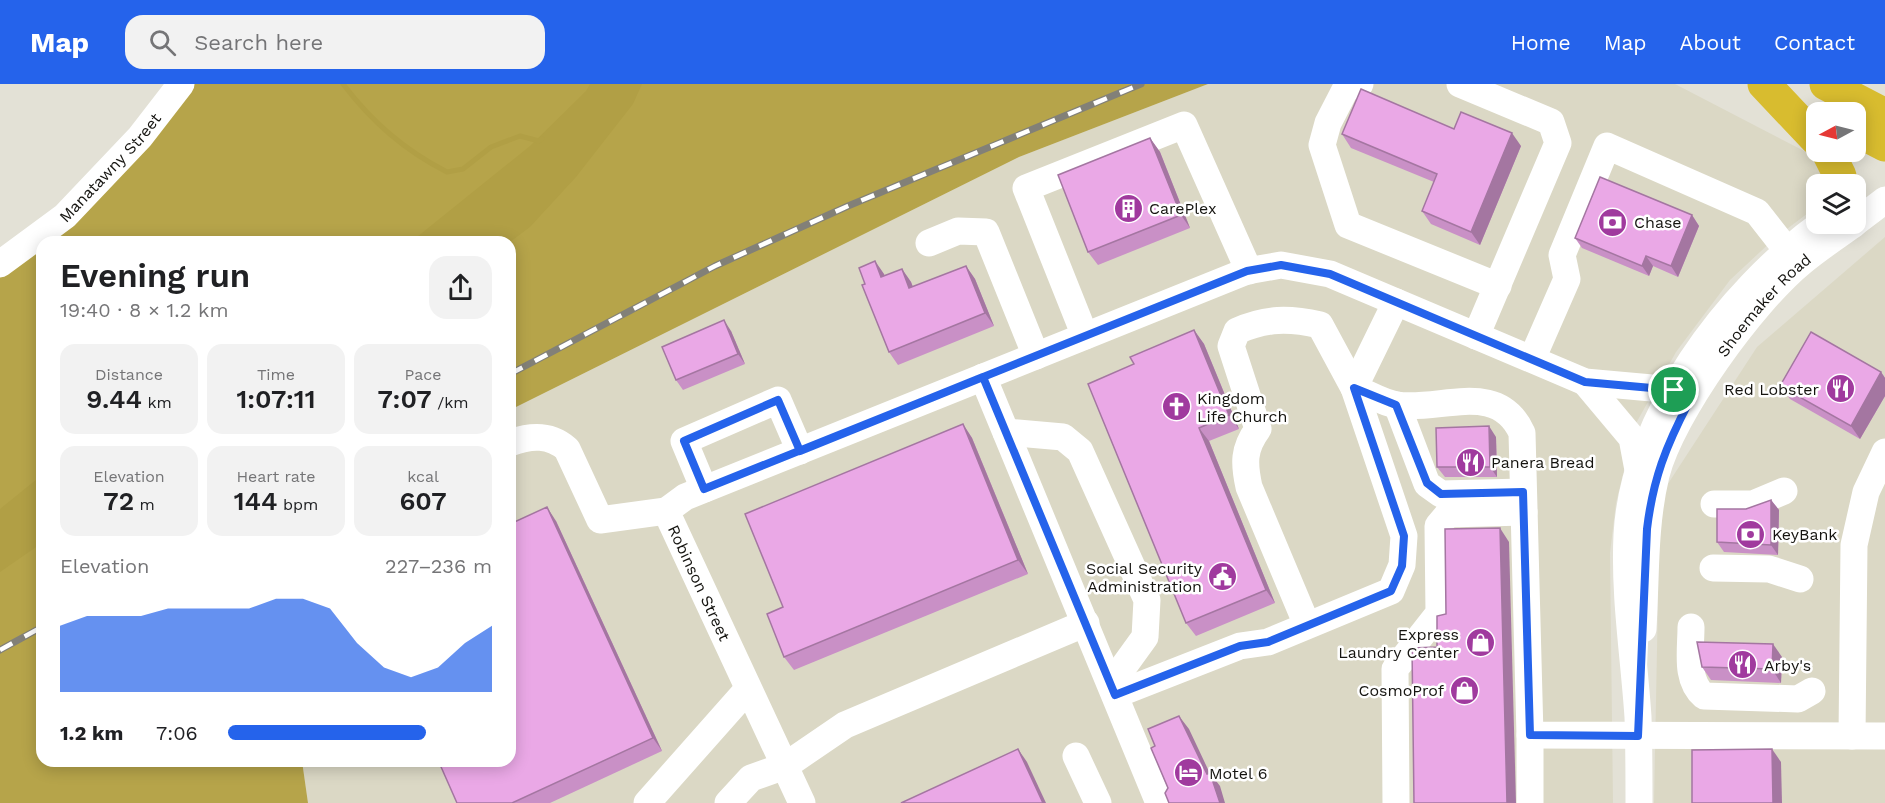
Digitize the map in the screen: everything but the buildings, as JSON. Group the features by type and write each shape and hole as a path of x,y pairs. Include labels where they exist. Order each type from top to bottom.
{"highway":[{"path":"1765,84 1806,104"},
{"path":"1765,84 1806,128"},
{"path":"1826,84 1885,115"},
{"path":"1866,136 1885,146"}],"street":[{"name":"Manatawny Street","path":"38,236 65,216 140,137 181,84"},
{"path":"1360,84 1346,88 1328,123 1322,145 1348,225 1498,286"},
{"path":"1460,84 1551,122 1558,143 1476,336"},
{"path":"1085,336 1026,188 1184,124 1249,271"},
{"path":"1532,359 1567,279 1562,255 1607,146 1757,212 1786,249"},
{"path":"1866,194 1885,181"},
{"name":"Shoemaker Road","path":"1866,215 1885,200"},
{"path":"929,243 958,231 986,232 1036,356"},
{"name":"Shoemaker Road","path":"1639,803 1638,726 1647,529 1651,498 1667,443 1681,396 1715,329 1747,290 1786,249 1807,234"},
{"name":"Shoemaker Road","path":"1638,726 1626,589 1627,532 1638,470 1654,429 1801,263 1840,234"},
{"name":"Manatawny Street","path":"0,264 36,237"},
{"name":"Robinson Street","path":"802,803 666,511 685,497 1249,271 1281,265 1330,274 1585,382 1681,396"},
{"path":"1354,388 1396,302"},
{"path":"1113,689 1240,646 1268,642 1307,626 1391,591 1402,566 1404,536 1354,388 1320,325 1291,319 1258,322 1237,331 1231,346 1258,429 1248,442 1244,463 1249,487 1307,626"},
{"path":"983,377 1159,803"},
{"name":"Robinson Street","path":"1585,382 1632,438 1638,470"},
{"path":"1354,388 1396,405 1489,402 1515,417 1522,433 1530,803"},
{"path":"704,489 684,441 778,400 800,451"},
{"path":"1396,405 1427,483 1441,494 1524,502"},
{"path":"1006,432 1064,437 1080,451 1147,600 1145,637 1113,689"},
{"path":"516,442 528,438 545,437 558,441 567,449 600,520 666,511"},
{"path":"1852,736 1854,545 1866,492 1885,452"},
{"path":"1713,504 1753,504 1784,491"},
{"path":"1395,803 1395,669 1439,613 1438,525 1448,514 1524,502"},
{"path":"1713,568 1769,568 1800,579"},
{"path":"728,803 751,778 785,766 845,725 1086,623"},
{"path":"1691,627 1692,679 1696,689 1704,696 1798,699 1812,692"},
{"path":"647,803 748,688"},
{"path":"1530,735 1638,726 1885,736"},
{"path":"1076,756 1098,803"}],"shaded area":[{"path":"181,84 1208,84 1019,157 516,407 516,236 36,236 36,767 303,767 308,803 0,803 0,256 140,137"},
{"path":"590,84 642,84 633,104 576,177 530,227 516,238 418,236 530,146 586,91"},
{"path":"1208,84 1675,84 1806,152 1806,162 1819,162 1824,174 1806,174 1806,215 1775,238 1730,280 1676,352 1635,425 1616,503 1610,553 1613,803 308,803 303,767 516,767 516,407 1019,157"},
{"path":"1885,237 1885,803 1654,803 1660,496 1757,347"},
{"path":"36,480 36,547 0,572 0,509"}],"waterway":[{"path":"343,84 377,123 403,145 447,172 463,169 491,147 520,136 539,141 542,139"}],"railway":[{"path":"516,371 715,266 848,206 1141,84"},
{"path":"0,650 36,630"}],"place":[{"name":"CarePlex","path":"1128,208"},
{"name":"Chase","path":"1613,222"},
{"name":"Red Lobster","path":"1840,389"},
{"name":"Kingdom Life Church","path":"1176,407"},
{"name":"Panera Bread","path":"1470,462"},
{"name":"KeyBank","path":"1751,534"},
{"name":"Social Security Administration","path":"1223,577"},
{"name":"Express Laundry Center","path":"1480,643"},
{"name":"Arby's","path":"1743,665"},
{"name":"CosmoProf","path":"1465,690"},
{"name":"Motel 6","path":"1188,773"}],"route":[{"path":"1674,390 1585,382 1330,274 1281,265 1247,271 910,406 704,489 684,441 778,400 800,451 983,377 1115,695 1240,646 1268,642 1391,591 1402,566 1404,536 1354,388 1396,405 1427,483 1441,494 1523,492 1530,735 1638,736 1647,529 1651,498 1667,443 1689,402 1674,390"}]}
